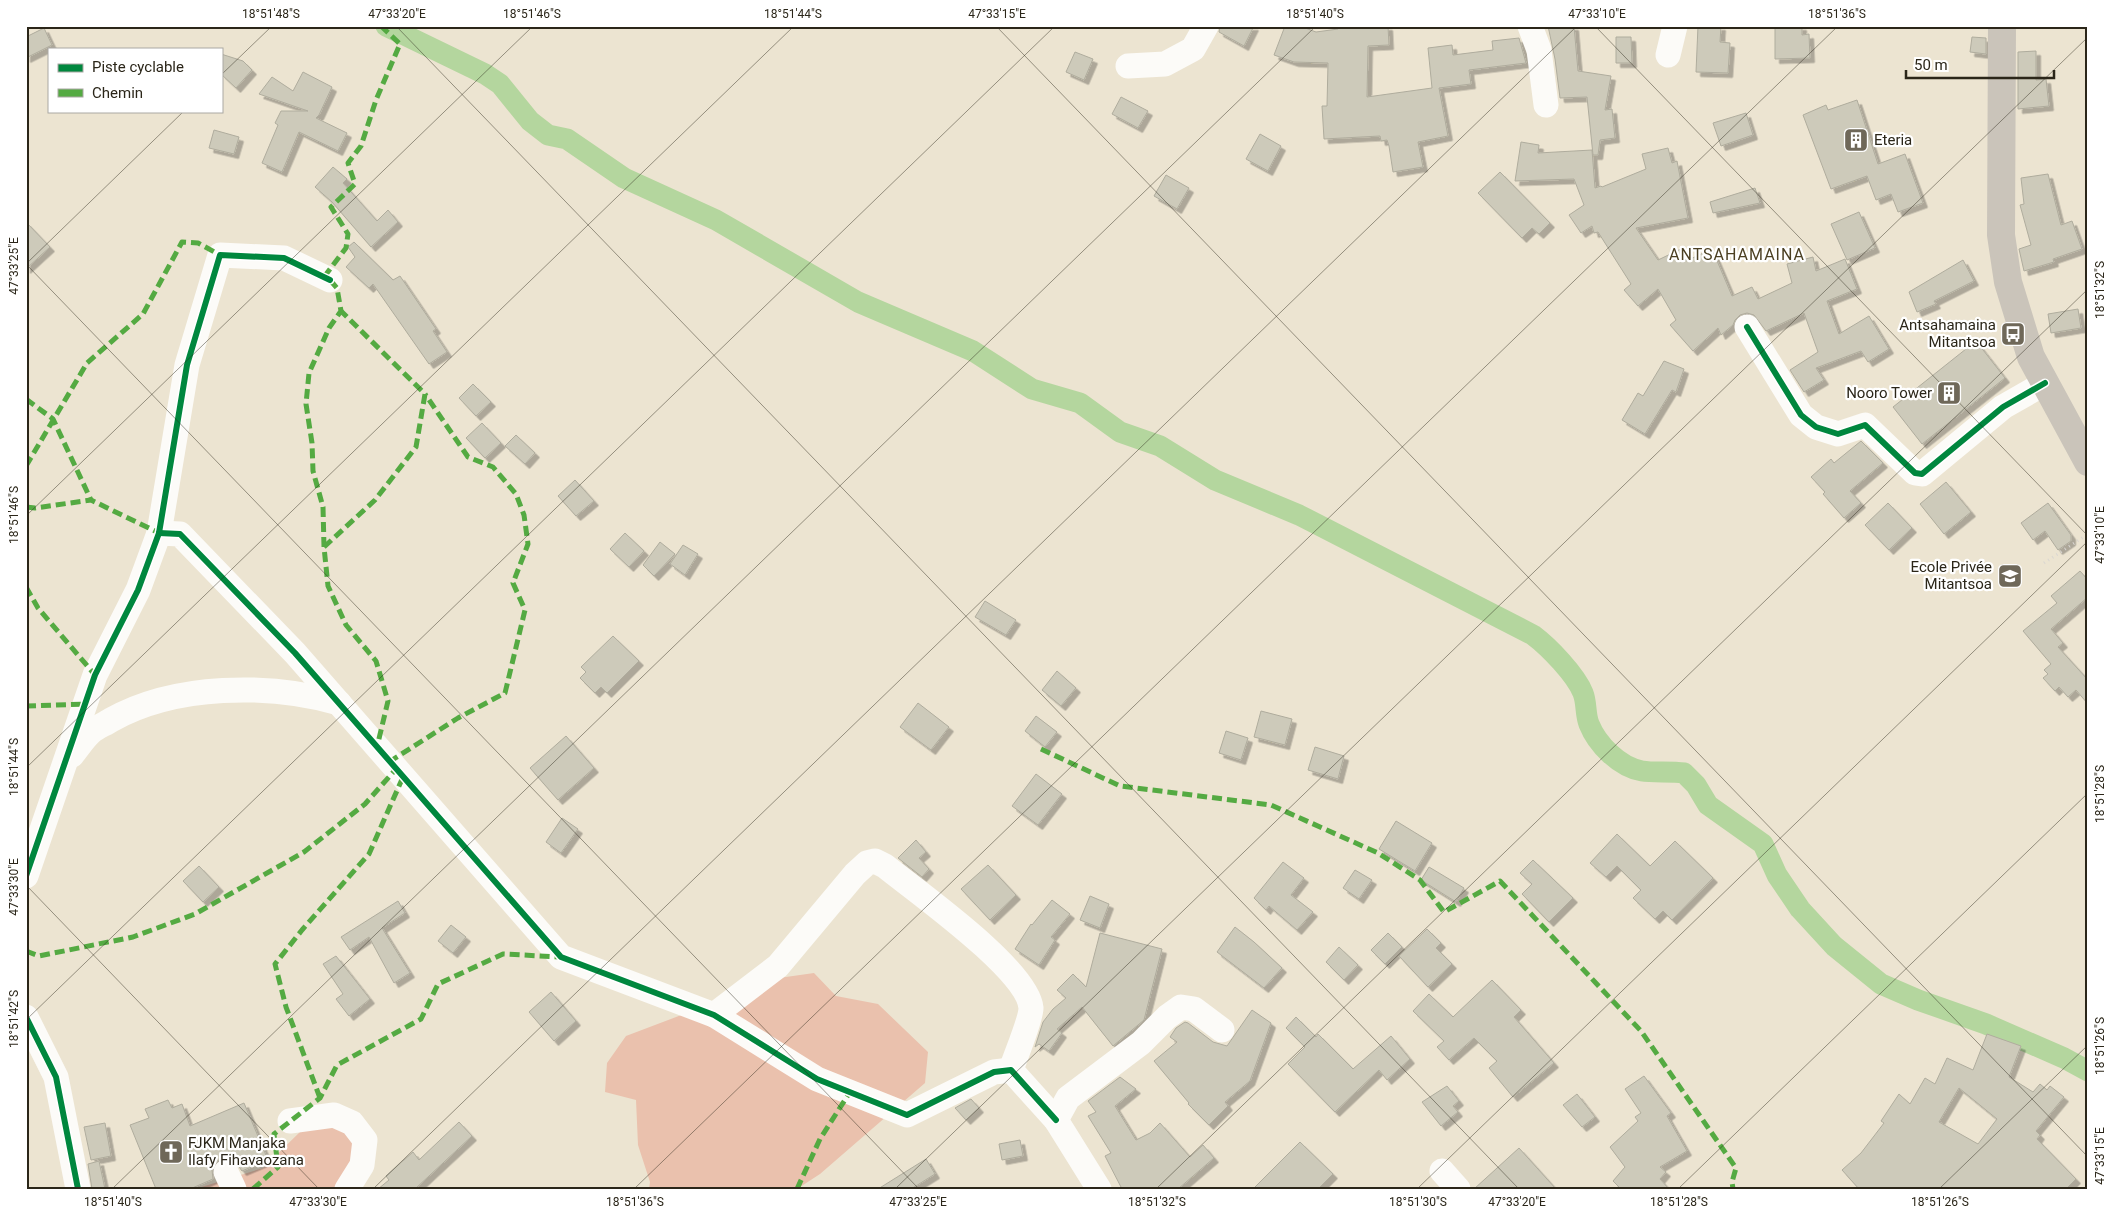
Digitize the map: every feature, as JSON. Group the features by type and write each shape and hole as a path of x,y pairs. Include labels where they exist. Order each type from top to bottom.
{"main road":[{"path":"2002,26 2001,235 2008,282 2031,357 2088,462"}],"street":[{"path":"1128,66 1165,64 1193,49 1206,26"},
{"path":"1530,26 1539,50 1546,105"},
{"path":"1668,55 1675,26"},
{"path":"26,876 95,675 138,590 159,533 188,366 220,255 284,258 330,280"},
{"path":"1747,327 1801,415 1816,427 1838,434 1865,425 1915,473 1922,474 2003,407 2045,383"},
{"path":"159,533 180,534 295,653 561,957 714,1015 817,1079 907,1115 994,1072 1011,1070"},
{"path":"62,767 91,732 127,711 175,697 242,689 312,695 339,703"},
{"path":"714,1015 778,966 855,874 875,861 885,866 993,953 1029,996 1031,1010 1011,1070"},
{"path":"1056,1120 1068,1098 1141,1042 1167,1017 1181,1007 1194,1009 1222,1030"},
{"path":"26,1017 56,1077 78,1189"},
{"path":"1011,1070 1056,1120 1099,1189"},
{"path":"290,1121 334,1115 352,1123 365,1140 362,1165 347,1189"}],"path":[{"path":"2044,563 2088,534"}],"shaded area":[{"path":"814,973 836,996 878,1004 928,1052 925,1083 820,1174 797,1189 649,1189 650,1182 638,1145 636,1100 605,1092 607,1063 626,1036 779,978"},
{"path":"322,1117 348,1127 359,1149 343,1189 195,1189 263,1168 301,1131"}],"building":[{"path":"1220,26 1254,26 1244,46 1219,32"},
{"path":"1285,26 1300,26 1316,32 1338,29 1338,26 1388,26 1389,45 1368,46 1367,97 1432,88 1428,48 1452,45 1453,55 1493,50 1492,41 1519,38 1526,63 1469,70 1471,84 1439,88 1448,136 1418,142 1423,167 1393,172 1387,140 1381,141 1380,136 1324,139 1322,106 1327,106 1328,63 1294,62 1274,55"},
{"path":"1548,26 1574,26 1578,71 1611,76 1605,110 1612,109 1615,138 1600,140 1598,155 1593,155 1587,97 1560,98"},
{"path":"1698,26 1721,26 1720,42 1730,43 1728,73 1696,72"},
{"path":"1775,26 1802,26 1802,35 1809,34 1810,58 1775,59"},
{"path":"44,28 52,45 26,58 26,37"},
{"path":"1616,37 1631,37 1632,63 1616,63"},
{"path":"1972,37 1986,38 1986,54 1970,52"},
{"path":"2036,51 2036,80 2046,79 2049,106 2018,109 2018,52"},
{"path":"1075,52 1093,59 1084,80 1066,72"},
{"path":"222,54 243,61 252,70 236,88 222,75"},
{"path":"303,72 332,87 316,118 347,133 338,151 299,132 282,172 262,163 278,125 275,123 281,111 308,111 259,94 272,77 293,91"},
{"path":"1121,97 1148,111 1138,128 1112,114"},
{"path":"1857,100 1878,164 1905,154 1923,203 1898,212 1891,194 1876,200 1867,176 1831,189 1803,115 1826,105 1828,110"},
{"path":"1746,113 1753,135 1721,146 1713,123"},
{"path":"214,130 239,137 234,154 209,148"},
{"path":"1260,134 1281,146 1268,171 1246,159"},
{"path":"1521,142 1539,145 1538,153 1592,150 1595,188 1602,187 1646,169 1642,154 1668,148 1672,163 1677,161 1688,218 1636,228 1658,260 1681,249 1686,261 1712,249 1732,296 1752,287 1758,299 1792,283 1787,264 1813,257 1816,271 1845,259 1857,289 1827,301 1839,334 1869,316 1889,349 1868,362 1861,351 1816,368 1824,380 1804,392 1790,370 1818,352 1804,313 1766,331 1754,315 1747,313 1740,315 1733,325 1721,335 1718,328 1693,351 1670,325 1676,320 1658,289 1638,306 1624,290 1631,284 1598,232 1594,233 1592,226 1581,233 1569,215 1584,205 1574,179 1515,181"},
{"path":"333,167 347,179 343,183 377,221 388,210 398,222 371,247 332,202 315,187"},
{"path":"1500,172 1550,223 1539,234 1532,228 1522,238 1478,193"},
{"path":"2048,174 2061,225 2072,221 2082,249 2053,259 2054,262 2024,271 2019,249 2031,245 2020,205 2024,204 2021,178"},
{"path":"1166,175 1189,188 1177,209 1154,196"},
{"path":"1755,188 1760,203 1713,213 1710,202"},
{"path":"1859,212 1875,248 1847,260 1831,224"},
{"path":"26,222 50,247 26,269"},
{"path":"354,242 393,280 400,276 436,329 433,331 447,352 429,364 373,284 369,288 346,267 355,257 348,247"},
{"path":"1963,260 1974,281 1934,301 1936,304 1917,312 1909,292"},
{"path":"2078,309 2081,328 2051,333 2048,314"},
{"name":"Nooro Tower","path":"1976,341 2005,378 1922,444 1893,407"},
{"path":"1664,361 1684,369 1676,392 1672,390 1645,434 1622,420 1638,393 1643,396"},
{"path":"473,384 491,402 476,416 459,398"},
{"path":"482,423 501,443 485,458 466,438"},
{"path":"516,435 535,453 525,464 505,446"},
{"path":"1861,441 1883,463 1850,491 1861,503 1844,518 1823,494 1825,492 1811,477 1831,459 1834,463"},
{"path":"575,480 594,501 576,516 558,496"},
{"path":"1946,482 1971,512 1944,534 1920,504"},
{"path":"1888,503 1912,528 1889,550 1865,525"},
{"path":"2048,503 2071,535 2071,541 2058,550 2045,531 2033,540 2021,523"},
{"path":"625,533 644,551 629,567 610,549"},
{"path":"660,542 675,554 654,576 643,565"},
{"path":"683,545 698,554 685,575 670,564"},
{"path":"2080,571 2088,580 2088,597 2051,629 2063,643 2058,647 2088,680 2088,704 2076,690 2068,697 2059,687 2055,691 2043,678 2048,674 2044,670 2051,664 2023,631 2057,603 2051,596"},
{"path":"985,601 1016,620 1006,635 975,617"},
{"path":"613,636 639,661 607,693 601,687 595,693 580,678 586,672 581,667"},
{"path":"1057,671 1076,688 1061,706 1042,690"},
{"path":"918,703 949,727 931,750 900,727"},
{"path":"1261,711 1292,719 1285,745 1254,737"},
{"path":"1036,716 1057,732 1045,747 1025,731"},
{"path":"1226,731 1248,738 1241,760 1219,753"},
{"path":"566,736 594,768 558,800 530,768"},
{"path":"1315,747 1344,756 1338,779 1308,770"},
{"path":"1036,774 1062,794 1038,825 1012,806"},
{"path":"562,818 578,829 561,853 546,842"},
{"path":"1396,821 1432,843 1415,871 1379,849"},
{"path":"1617,834 1650,866 1675,841 1713,878 1672,920 1663,911 1655,919 1633,898 1641,890 1617,866 1606,877 1590,863"},
{"path":"916,840 926,852 919,858 929,869 922,877 898,858"},
{"path":"1533,860 1573,898 1549,922 1522,894 1532,884 1520,873"},
{"path":"1283,862 1304,878 1291,895 1313,912 1297,930 1269,906 1266,910 1254,898"},
{"path":"988,865 1016,895 990,920 961,889"},
{"path":"199,866 219,887 203,902 183,881"},
{"path":"1429,867 1464,888 1456,902 1421,880"},
{"path":"1355,870 1372,880 1359,899 1343,888"},
{"path":"1090,896 1109,904 1100,928 1080,920"},
{"path":"1052,900 1070,914 1051,937 1055,940 1039,965 1015,949 1031,924"},
{"path":"398,901 405,913 382,928 410,973 394,983 369,937 350,950 341,937"},
{"path":"451,925 466,937 453,953 438,941"},
{"path":"1235,927 1282,968 1264,988 1217,952"},
{"path":"1427,929 1441,943 1436,948 1452,964 1428,987 1399,956"},
{"path":"1100,933 1162,949 1144,1020 1113,1046 1082,1007 1057,1029 1062,1033 1049,1051 1039,1044 1035,1047 1043,1022 1053,1009 1066,998 1057,990 1073,974 1086,987"},
{"path":"1388,933 1402,947 1385,964 1371,950"},
{"path":"1339,947 1358,965 1344,980 1326,962"},
{"path":"336,956 370,999 349,1016 336,999 343,994 323,964"},
{"path":"1492,980 1521,1010 1514,1017 1554,1063 1513,1097 1489,1068 1497,1061 1474,1038 1449,1060 1437,1047 1444,1041 1413,1011 1429,994 1453,1017"},
{"path":"551,992 576,1021 554,1041 529,1012"},
{"path":"1252,1010 1271,1023 1250,1081 1225,1102 1228,1106 1209,1125 1188,1104 1154,1061 1177,1042 1170,1037 1176,1028 1185,1022 1213,1042 1227,1046"},
{"path":"1296,1017 1316,1037 1318,1034 1353,1069 1391,1036 1410,1059 1387,1080 1379,1070 1335,1112 1288,1064 1305,1047 1286,1028"},
{"path":"1987,1034 2021,1046 2009,1077 2033,1092 2040,1084 2047,1090 2050,1086 2064,1097 2036,1131 2040,1135 2037,1139 2076,1179 2066,1189 1859,1189 1842,1170 1861,1153 1884,1123 1881,1121 1899,1094 1910,1104 1925,1078 1935,1084 1947,1058 1973,1070","holes":["1959,1088 1997,1119 1978,1144 1939,1122"]},
{"path":"1644,1076 1671,1113 1667,1116 1687,1151 1660,1167 1666,1172 1660,1179 1669,1189 1621,1189 1613,1181 1625,1167 1610,1147 1638,1121 1635,1117 1641,1113 1625,1089"},
{"path":"1120,1077 1136,1089 1115,1106 1136,1140 1150,1133 1160,1123 1190,1157 1203,1145 1214,1158 1178,1189 1122,1189 1105,1156 1111,1153 1088,1116 1096,1112 1088,1101"},
{"path":"1447,1086 1459,1101 1453,1106 1458,1112 1441,1126 1422,1102"},
{"path":"1577,1094 1595,1117 1582,1127 1563,1105"},
{"path":"971,1099 979,1108 966,1120 955,1108"},
{"path":"168,1100 172,1108 182,1104 190,1126 244,1103 268,1160 242,1171 234,1160 228,1158 220,1159 215,1163 212,1170 213,1179 190,1189 156,1189 130,1125 149,1118 145,1109"},
{"path":"459,1122 472,1136 415,1189 378,1189 389,1180 386,1176 413,1152 419,1160"},
{"path":"105,1123 111,1156 91,1160 84,1127"},
{"path":"1020,1140 1023,1156 1002,1160 999,1144"},
{"path":"1300,1142 1333,1174 1318,1189 1253,1189"},
{"path":"1519,1148 1556,1189 1474,1189"},
{"path":"926,1159 935,1174 911,1189 878,1189"},
{"path":"99,1161 105,1189 92,1189 88,1164"}],"waterway":[{"path":"386,26 485,74 500,84 530,121 548,135 567,139 624,178 716,220 858,302 973,351 1032,389 1080,403 1120,432 1160,446 1215,480 1299,515 1533,635 1554,654 1574,678 1584,697 1589,724 1603,747 1617,760 1633,769 1651,772 1684,773 1696,785 1708,805 1763,844 1777,875 1800,909 1834,946 1881,984 1918,1000 1986,1024 2064,1058 2088,1071"}],"marked path":[{"path":"324,277 346,248 348,234 331,207 355,184 348,163 361,146 376,100 400,44 381,26"},
{"path":"26,466 87,363 143,314 182,242 198,243 220,255"},
{"path":"330,280 337,288 341,311 329,328 309,373 306,404 312,443 313,471 323,507 324,547 328,586 346,625 376,661 388,701 377,747"},
{"path":"324,547 375,500 416,447 425,394 341,311"},
{"path":"389,762 458,718 505,693 525,610 513,583 528,544 524,515 516,494 493,467 468,457 425,394"},
{"path":"26,399 53,419 91,500"},
{"path":"26,507 35,508 91,500 159,533"},
{"path":"26,587 38,608 95,675"},
{"path":"26,706 85,704"},
{"path":"1041,749 1120,786 1271,805 1378,853 1420,880 1444,912 1500,881 1641,1031 1736,1168 1732,1182 1733,1189"},
{"path":"26,951 39,956 133,937 195,914 304,852 365,804 396,769"},
{"path":"320,1098 286,1007 275,964 302,930 369,854 403,777"},
{"path":"253,1189 278,1167 274,1134 320,1098 337,1065 421,1019 438,984 503,954 561,957"},
{"path":"797,1189 820,1139 850,1092"}],"cycle path":[{"path":"26,876 95,675 138,590 159,533 187,365 220,255 284,258 330,280"},
{"path":"1747,327 1801,415 1816,427 1838,434 1865,425 1915,473 1922,474 2003,407 2045,383"},
{"path":"159,533 180,534 295,653 561,957 714,1015 817,1079 907,1115 994,1072 1011,1070 1056,1120"},
{"path":"26,1017 56,1077 78,1189"}],"place":[{"name":"Eteria","path":"1856,140"},
{"name":"Antsahamaina Mitantsoa","path":"2013,334"},
{"name":"Nooro Tower","path":"1949,393"},
{"name":"Ecole Privée Mitantsoa","path":"2010,576"},
{"name":"FJKM Manjaka Ilafy Fihavaozana","path":"171,1152"}],"district":[{"name":"ANTSAHAMAINA","path":"1737,254"}]}
